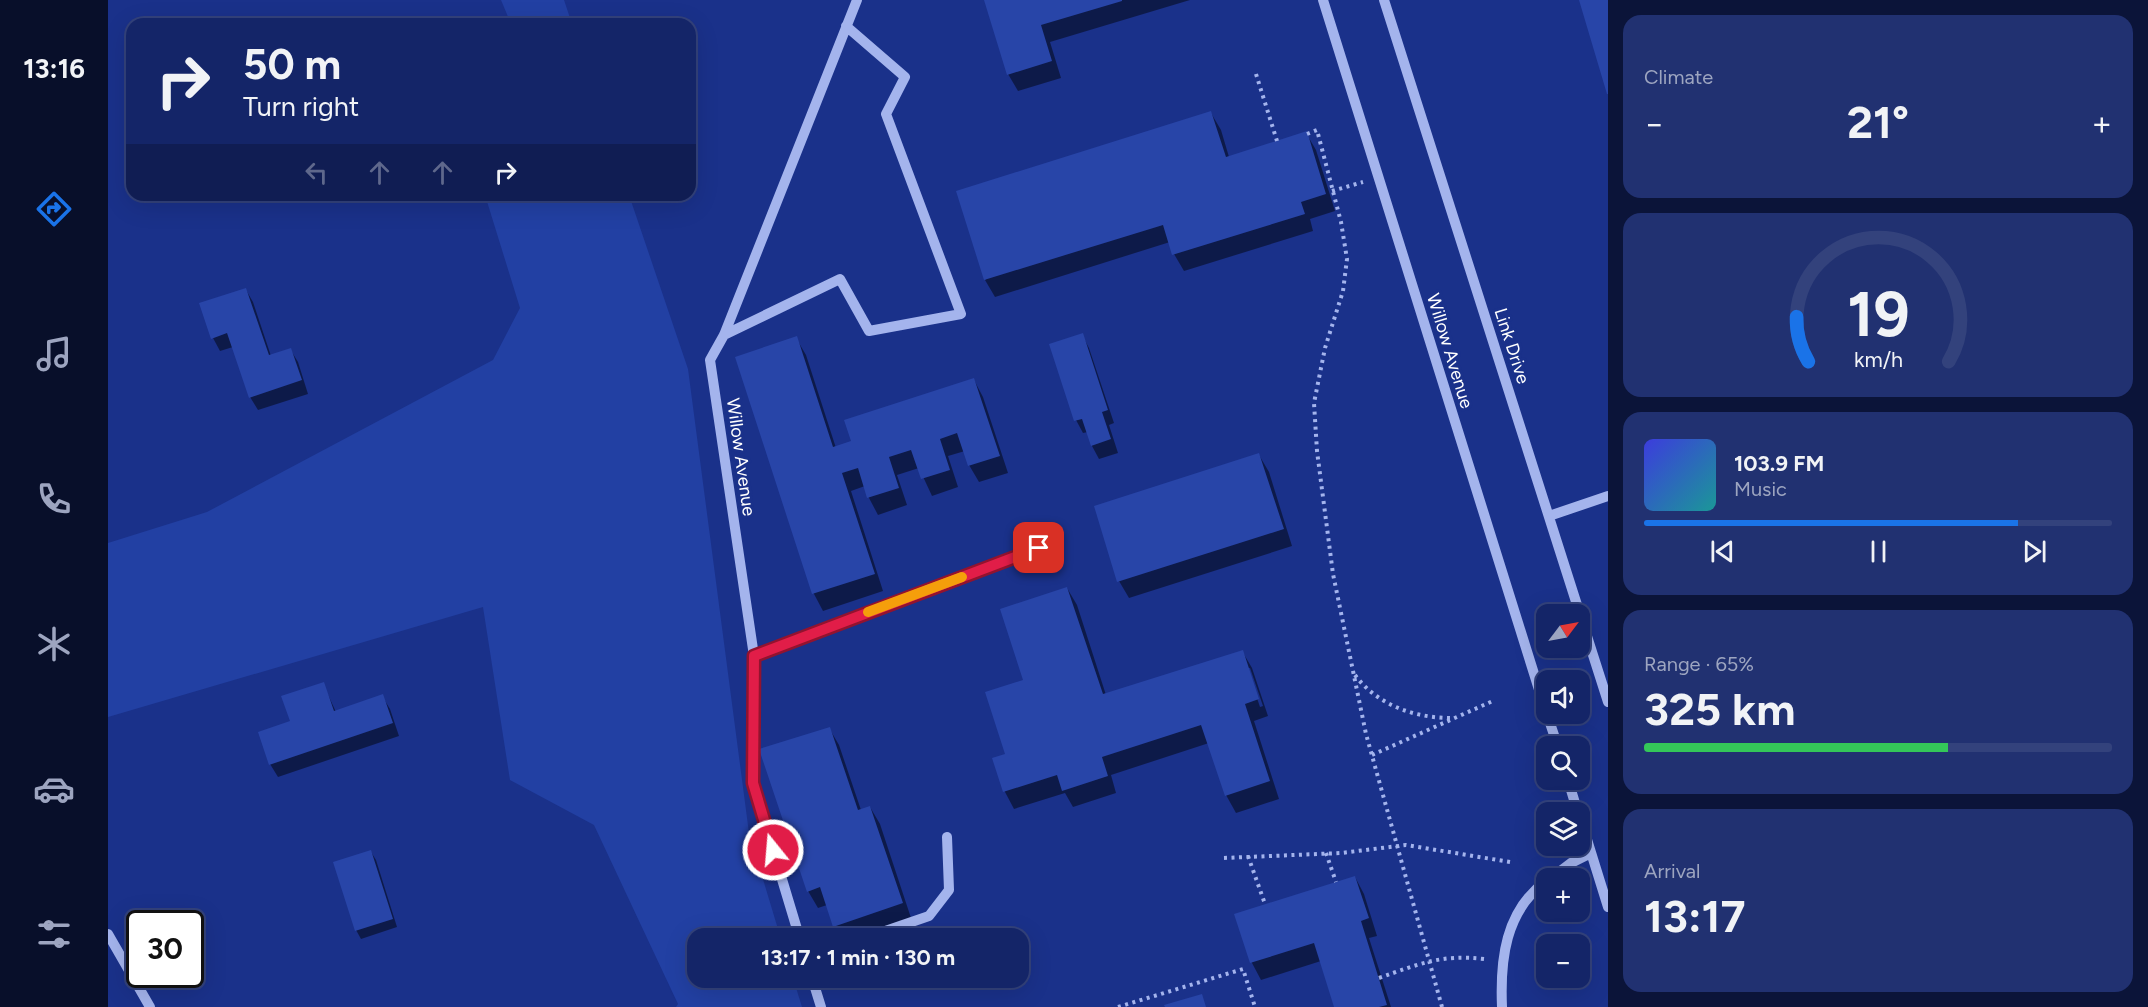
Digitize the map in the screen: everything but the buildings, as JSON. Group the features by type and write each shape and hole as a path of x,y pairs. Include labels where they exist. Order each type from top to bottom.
{"street":[{"name":"Willow Avenue","path":"797,928 753,783 754,656 710,360 723,335 857,0"},
{"name":"Willow Avenue","path":"1323,0 1536,678"},
{"name":"Link Drive","path":"1384,0 1608,702"},
{"path":"723,335 840,279 869,331 961,314 886,114 905,77 846,26"},
{"path":"1549,516 1608,496"},
{"path":"754,656 1039,548"},
{"path":"894,928 928,916 949,890 947,837"},
{"path":"1590,850 1608,907"},
{"path":"1564,868 1591,853"},
{"path":"1503,1007 1501,978 1505,943 1518,912 1536,893"},
{"path":"108,934 150,1007"},
{"path":"815,988 821,1007"}],"path":[{"path":"1257,74 1277,141"},
{"path":"1307,134 1317,130 1341,222 1347,259 1343,291 1321,365 1314,403 1317,450 1333,574 1372,755 1442,1007"},
{"path":"1332,191 1363,182"},
{"path":"1353,672 1372,693 1410,713 1437,718 1454,718"},
{"path":"1372,755 1495,700"},
{"path":"1224,858 1326,853 1397,846 1510,862"},
{"path":"1326,853 1336,882"},
{"path":"1248,856 1265,904"},
{"path":"1379,978 1429,961 1462,957 1484,959"},
{"path":"1118,1007 1243,969 1255,1007"}],"shaded area":[{"path":"501,0 564,0 570,18 508,18"},
{"path":"487,201 631,201 688,369 749,833 778,928 687,928 687,988 796,988 802,1007 676,1007 678,1004 594,825 510,780 483,607 108,717 108,543 207,512 493,360 520,308"}],"slow traffic":[{"path":"868,612 962,577"}],"route":[{"path":"773,850 753,783 754,656 1039,548"}]}
